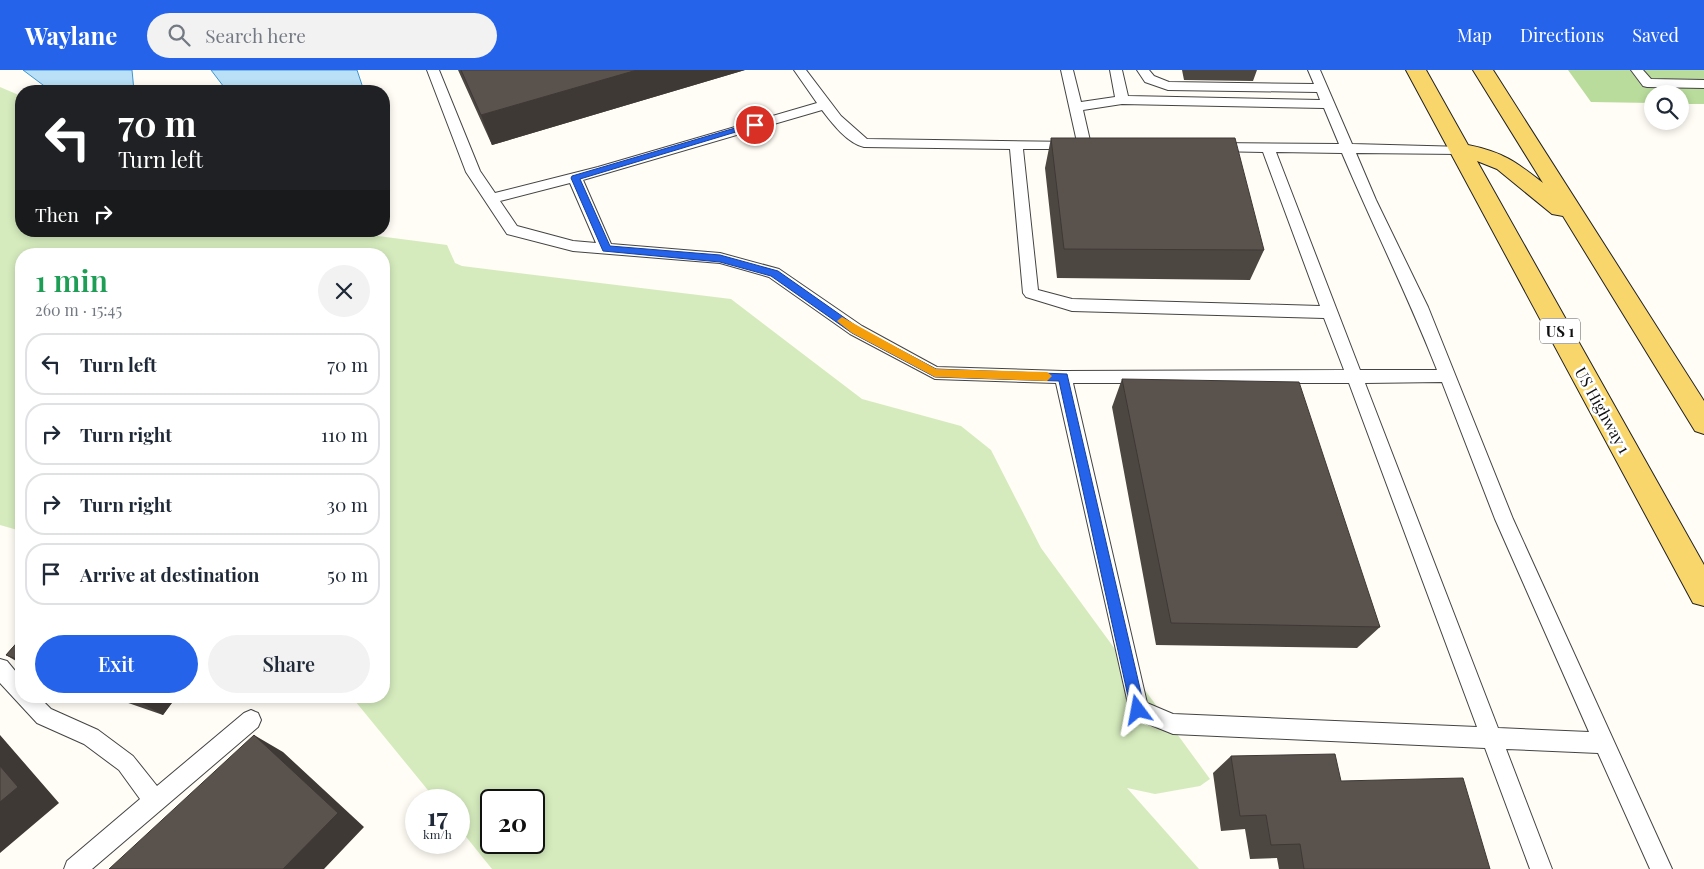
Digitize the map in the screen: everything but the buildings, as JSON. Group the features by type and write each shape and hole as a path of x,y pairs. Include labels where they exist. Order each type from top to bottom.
{"main road":[{"name":"US Highway 1","path":"1416,70 1704,593"},
{"path":"1483,70 1704,423"},
{"path":"1460,150 1480,154 1505,164 1577,222"}],"lane":[{"path":"433,70 473,172 512,230 573,246 720,258 774,273 856,330 935,373 1064,377 1448,376"},
{"path":"800,70 849,134 864,143 1089,145 1076,107 1067,70"},
{"path":"1116,70 1122,100"},
{"path":"1143,70 1144,74 1152,81 1168,86 1322,88"},
{"path":"1314,70 1369,200 1420,307 1504,520 1661,869"},
{"path":"1637,70 1647,83 1704,84"},
{"path":"1076,107 1122,100 1329,104"},
{"path":"491,199 575,178 825,105"},
{"path":"1016,144 1031,293 1072,305 1330,312"},
{"path":"1200,147 1460,150"},
{"path":"1268,148 1541,869"},
{"path":"575,178 606,249"},
{"path":"1064,377 1138,710 1173,724 1605,742"},
{"path":"0,668 15,687"},
{"path":"31,703 44,716 92,737 126,763 156,801"},
{"path":"75,869 251,720"}],"green space":[{"path":"1568,70 1704,70 1704,104 1689,104 1689,85 1644,85 1644,103 1591,102"},
{"path":"0,87 15,93 15,237 386,237 447,245 455,263 462,266 731,299 862,399 961,426 991,450 1041,548 1210,779 1200,786 1155,794 1127,788 1199,869 492,869 470,842 470,789 427,789 357,703 390,703 390,248 15,248 15,529 0,525"}],"water":[{"path":"23,70 132,70 133,85 43,85"},
{"path":"211,70 357,70 362,85 222,85"}],"slow traffic":[{"path":"842,321 935,373 1047,376"}],"route":[{"path":"755,125 575,178 606,249 720,258 774,273 856,330 935,373 1064,377 1138,710"}]}
